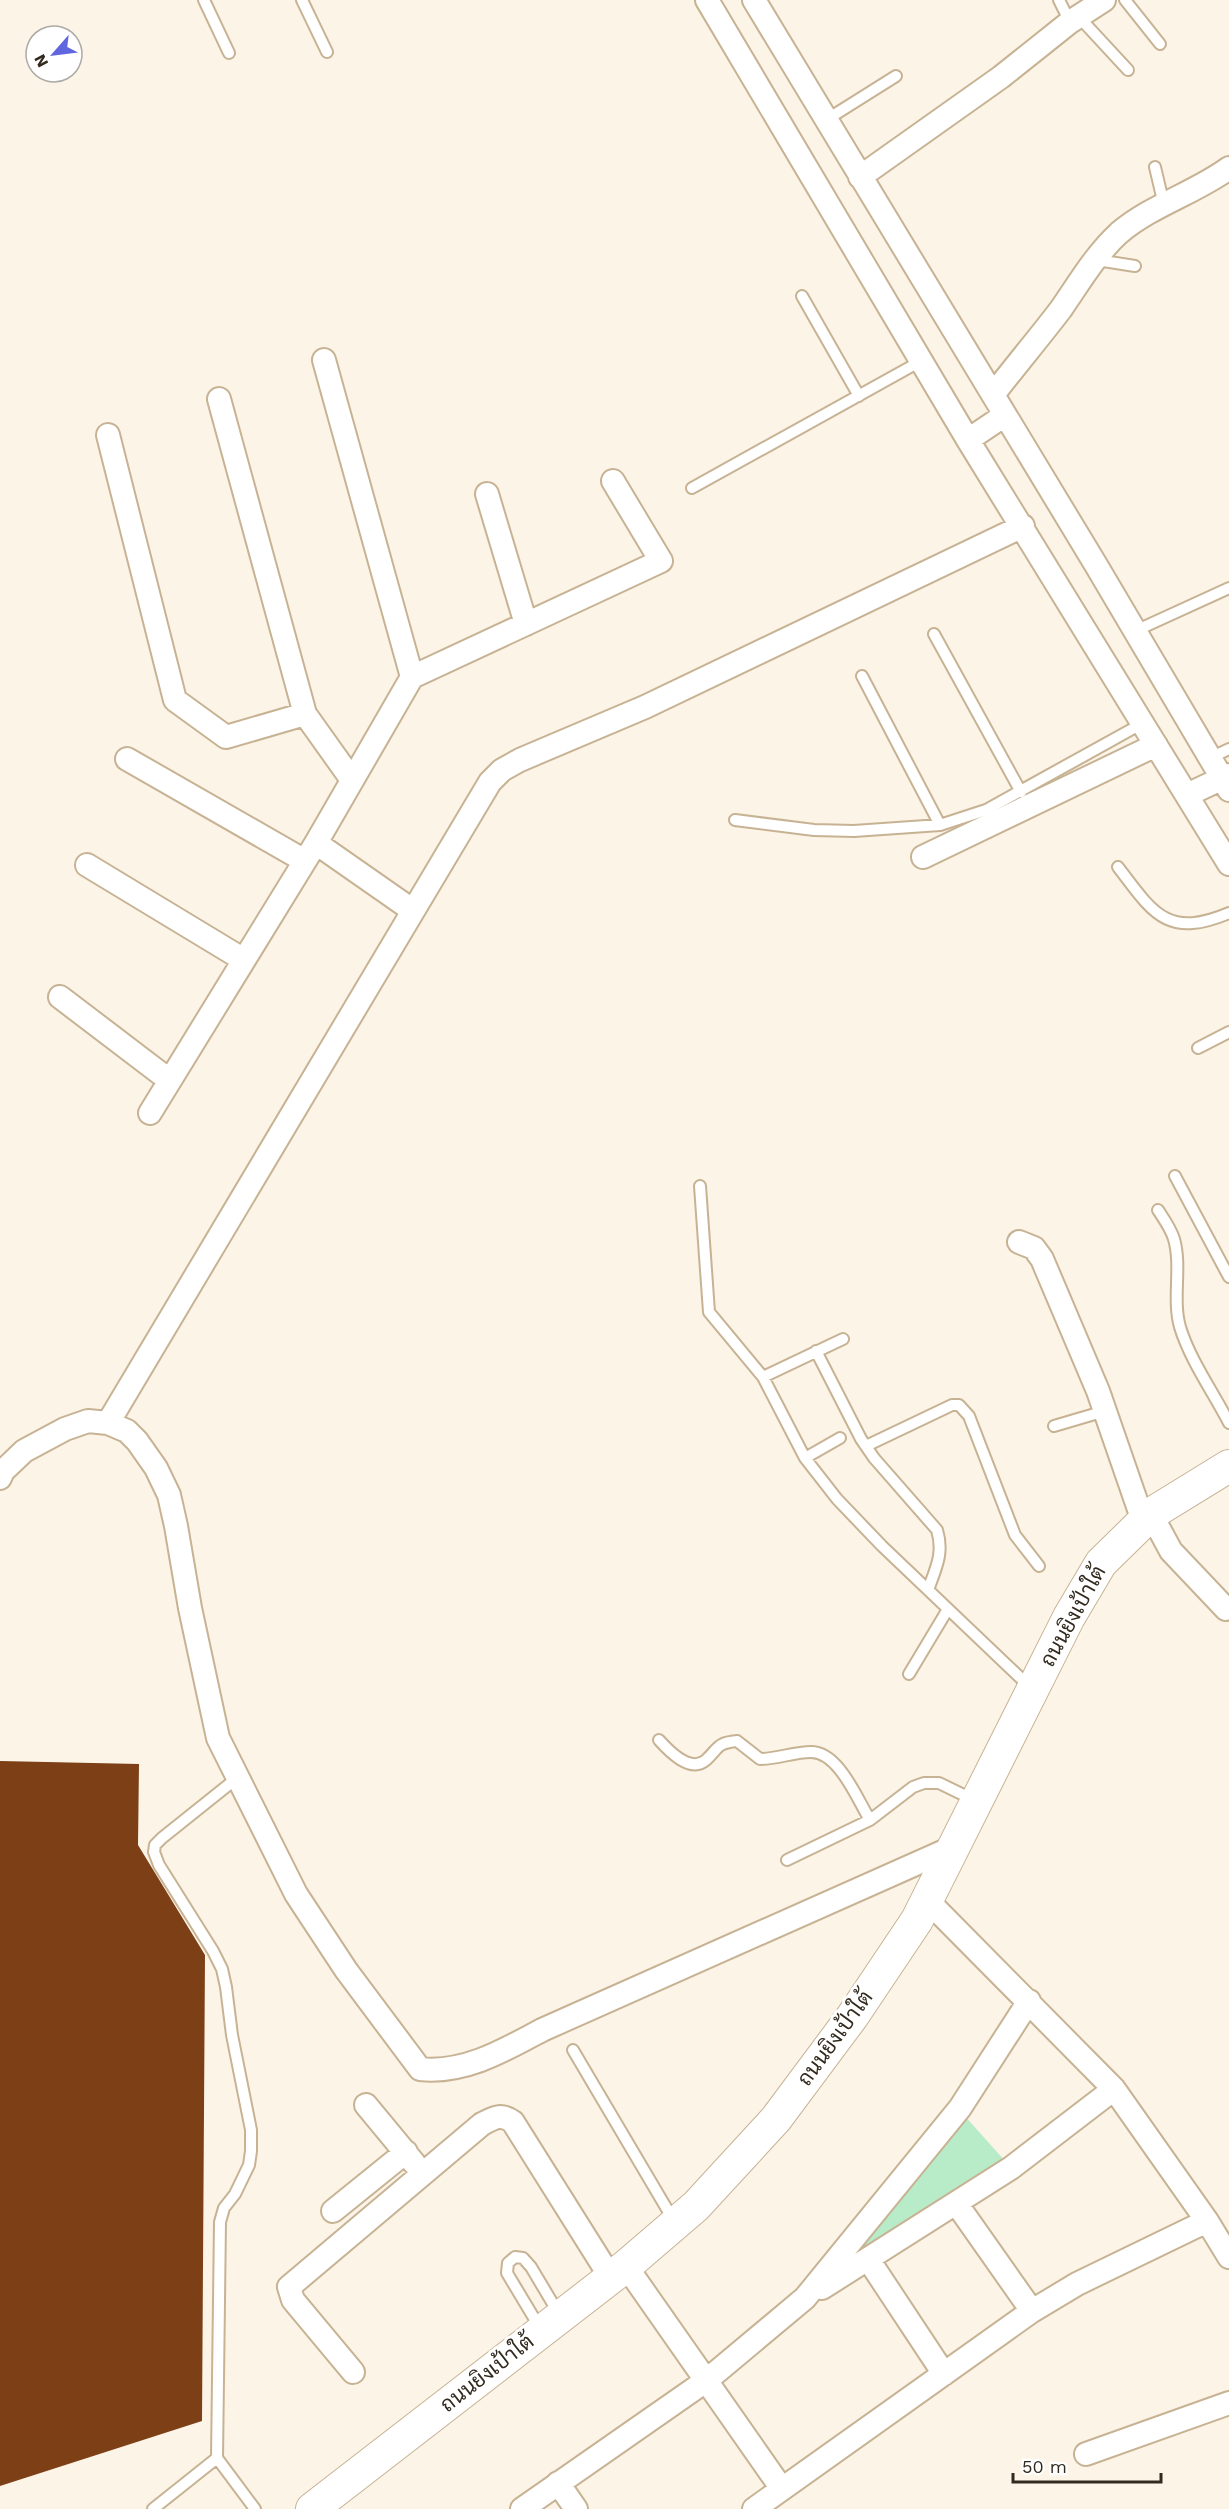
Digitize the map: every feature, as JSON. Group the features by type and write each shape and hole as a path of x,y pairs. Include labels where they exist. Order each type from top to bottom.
{"main road":[{"name":"ถนนยิงเป้าใต้","path":"312,2509 618,2272 676,2224 696,2206 776,2119 818,2066 917,1920 1069,1617 1101,1563 1147,1517 1229,1466"}],"street":[{"path":"707,0 921,361 972,437 1023,526 1156,745 1189,794 1229,864"},
{"path":"754,0 993,395 1000,418 1135,631 1219,754 1223,781 1189,794"},
{"path":"860,177 1001,77 1074,19 1104,0"},
{"path":"993,395 1119,233 1140,218 1214,179 1229,168"},
{"path":"324,360 412,677"},
{"path":"219,399 305,714 352,780"},
{"path":"972,437 1000,418"},
{"path":"108,435 175,700 226,737 305,714"},
{"path":"150,1113 310,852 412,677 662,561 613,481"},
{"path":"487,494 526,624"},
{"path":"108,1423 412,910 490,782 502,770 645,707 1023,526"},
{"path":"924,858 1156,745"},
{"path":"127,759 310,852 412,910"},
{"path":"87,865 244,960"},
{"path":"60,997 169,1080"},
{"path":"1019,1242 1034,1248 1042,1259 1147,1517 1171,1551 1226,1609"},
{"path":"0,1478 3,1471 24,1451 66,1429 88,1421 108,1423 127,1431 137,1441 156,1468 169,1495 218,1738 282,1869 346,1970 420,2069 432,2070 488,2058 542,2030 956,1846"},
{"path":"927,1900 1029,2001 1114,2090 1207,2221 1229,2257"},
{"path":"805,2298 960,2108 1029,2001"},
{"path":"522,2509 708,2380 805,2298 1011,2168 1114,2090"},
{"path":"366,2105 422,2174"},
{"path":"353,2372 293,2300 290,2287 482,2124 498,2116 506,2117 513,2122 618,2272 708,2380 782,2489"},
{"path":"333,2211 406,2152"},
{"path":"956,2203 1032,2311"},
{"path":"754,2509 1032,2311 1077,2284 1207,2221"},
{"path":"868,2259 944,2373"},
{"path":"1086,2454 1229,2403"},
{"path":"558,2483 576,2509"}],"lane":[{"path":"204,0 229,53"},
{"path":"302,0 327,51"},
{"path":"1059,0 1074,19 1128,70"},
{"path":"1125,0 1160,44"},
{"path":"826,120 896,76"},
{"path":"1155,167 1164,205"},
{"path":"1096,260 1135,266"},
{"path":"802,296 859,396"},
{"path":"692,488 921,361"},
{"path":"1135,631 1229,588"},
{"path":"934,634 1021,792"},
{"path":"862,676 940,825"},
{"path":"735,820 854,831 940,825 986,810 1143,723"},
{"path":"1118,867 1147,906 1161,918 1188,924 1211,921 1229,914"},
{"path":"1198,1048 1229,1032"},
{"path":"1174,1176 1229,1277"},
{"path":"700,1186 709,1312 763,1377 804,1458 837,1499 928,1590 1033,1689"},
{"path":"1158,1210 1174,1238 1176,1303 1180,1327 1229,1423"},
{"path":"763,1377 843,1339"},
{"path":"816,1351 866,1446 937,1530 942,1544 928,1590"},
{"path":"866,1446 952,1405 959,1405 969,1416 1016,1535 1039,1566"},
{"path":"1054,1426 1105,1411"},
{"path":"804,1458 840,1438"},
{"path":"909,1674 948,1609"},
{"path":"658,1740 675,1757 689,1763 700,1763 706,1760 714,1749 737,1741 760,1759 812,1752 823,1754 838,1766 870,1820"},
{"path":"237,1778 162,1838 155,1845 154,1852 159,1866 222,1969 232,2035 251,2130 249,2165 235,2194 224,2208 220,2222 217,2458 255,2509"},
{"path":"787,1860 870,1820 913,1787 924,1783 939,1783 977,1801"},
{"path":"573,2050 676,2224"},
{"path":"515,2257 523,2258 531,2267 551,2324 507,2273 508,2263 515,2257"},
{"path":"153,2509 217,2458"}],"green space":[{"path":"954,2104 1006,2162 823,2283"}],"building":[{"path":"0,1761 139,1764 138,1845 205,1955 202,2421 0,2486"}]}
